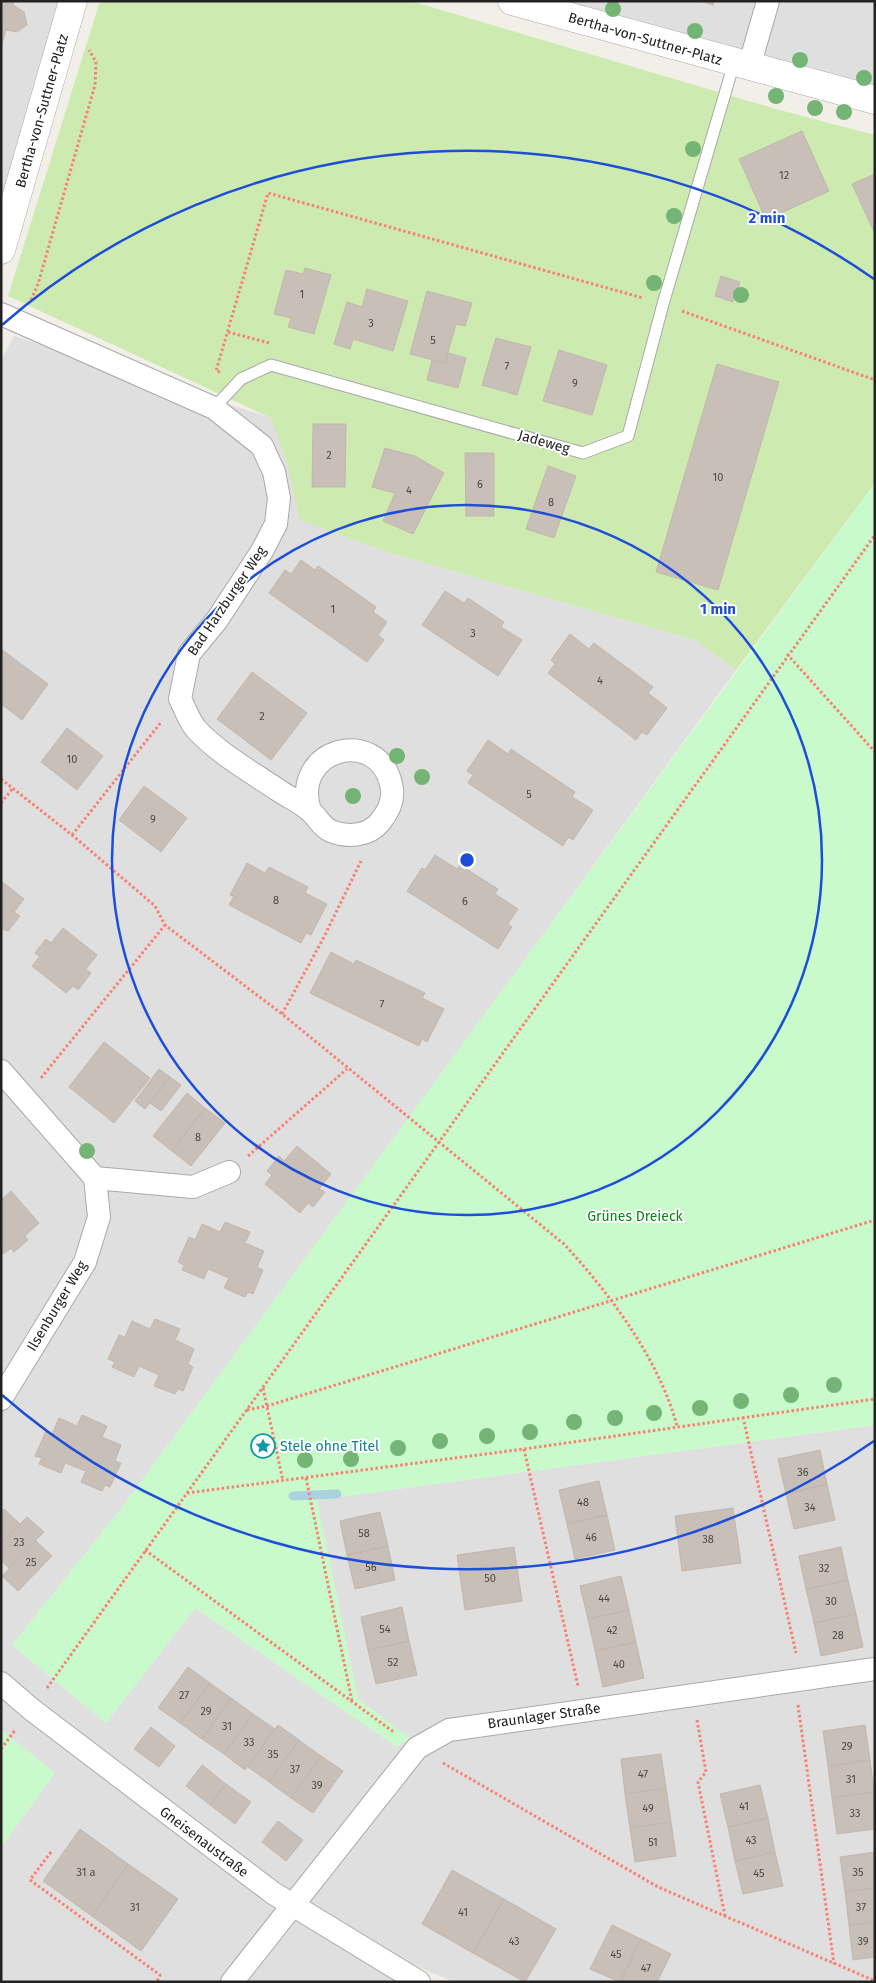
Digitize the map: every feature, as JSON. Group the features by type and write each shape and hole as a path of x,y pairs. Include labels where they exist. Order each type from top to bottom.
{"street":[{"name":"Bertha-von-Suttner-Platz","path":"512,1 875,100"},
{"path":"742,65 768,1"},
{"name":"Bertha-von-Suttner-Platz","path":"1,250 71,9"},
{"name":"Bad Harzburger Weg","path":"11,319 214,408 262,446 274,472 279,498 276,524 262,551 217,620 189,654 180,699"},
{"path":"180,699 195,728 237,763 310,811 319,823 331,831 351,835 358,834 366,832 378,824 387,813 392,800 392,784 387,772 378,760 360,751 345,750 331,754 321,760 312,772 307,786 307,800 310,811"},
{"path":"1,1071 95,1178 193,1187 229,1172"},
{"name":"Ilsenburger Weg","path":"1,1399 85,1262 100,1217 95,1178"},
{"name":"Braunlager Straße","path":"232,1982 416,1748 449,1730 875,1670"},
{"name":"Gneisenaustraße","path":"1,1683 31,1709 184,1827 292,1905 420,1982"}],"lane":[{"name":"Jadeweg","path":"214,408 241,379 271,365 583,453 628,436 663,304 742,65"}],"path":[{"path":"11,319 38,284 95,85 96,62 71,9"},
{"path":"241,379 216,371 268,193 663,304 875,380"},
{"path":"31,1709 875,535"},
{"path":"788,654 875,752"},
{"path":"72,835 180,699"},
{"path":"1,780 72,835 155,906 166,925 282,1014 347,1069 440,1142 564,1244 612,1301 665,1392 677,1426"},
{"path":"1,803 12,788"},
{"path":"282,1014 324,937 378,824"},
{"path":"26,1098 166,925"},
{"path":"229,1172 347,1069"},
{"path":"246,1410 267,1406 875,1220"},
{"path":"263,1387 283,1481"},
{"path":"187,1493 875,1399"},
{"path":"743,1417 751,1450"},
{"path":"524,1448 583,1711"},
{"path":"306,1478 352,1702"},
{"path":"145,1550 416,1748 658,1887 875,1981"},
{"path":"692,1695 706,1772 698,1782 725,1917"},
{"path":"51,1852 30,1880 160,1975 157,1982"}],"shaded area":[{"path":"1,1 73,1 1,250"},
{"path":"519,1 875,1 875,86"},
{"path":"14,336 272,418 287,464 301,520 387,552 695,640 736,670 120,1510 12,1645 106,1723 195,1608 397,1747 409,1738 358,1699 316,1500 875,1425 875,1982 454,1982 284,1910 418,1982 1,1982 1,1847 55,1773 1,1730 1,360"}],"green space":[{"path":"100,1 411,1 776,109 875,135 875,483 736,670 695,640 387,552 300,520 287,464 271,418 8,296"},
{"name":"Grünes Dreieck","path":"875,483 875,1425 317,1500 358,1699 410,1738 397,1747 195,1608 106,1723 12,1645 120,1510"},
{"path":"1,1730 55,1773 1,1847"}],"building":[{"path":"1,1 14,1 13,5 24,12 27,25 17,32 6,30 1,47"},
{"path":"700,1 714,1 713,5"},
{"path":"802,131 829,191 766,220 739,159"},
{"path":"875,174 875,234 852,184"},
{"path":"305,268 331,275 314,334 288,327 291,318 274,314 286,270 303,274"},
{"path":"721,276 740,282 733,302 715,296"},
{"path":"367,289 408,301 393,351 353,339 350,349 334,344 347,302 362,307"},
{"path":"427,291 472,303 465,326 456,324 445,363 410,354"},
{"path":"496,338 531,347 517,395 482,385"},
{"path":"559,350 607,365 592,415 543,401"},
{"path":"448,353 466,358 458,388 427,380 432,360 445,363"},
{"path":"717,364 779,382 718,590 656,572"},
{"path":"313,424 346,424 345,487 312,487"},
{"path":"385,448 415,456 444,473 413,534 383,521 395,493 372,487"},
{"path":"465,453 494,453 494,516 466,516"},
{"path":"548,466 576,476 554,538 526,529"},
{"path":"301,560 315,570 318,566 376,607 373,612 387,622 378,635 384,640 367,662 269,593 285,570 291,574"},
{"path":"445,591 464,603 468,598 504,622 501,627 522,640 498,676 422,625"},
{"path":"570,634 589,649 594,643 653,687 648,693 667,708 647,735 642,732 636,740 548,673 555,664 551,660"},
{"path":"1,649 48,684 22,720 1,704"},
{"path":"252,672 307,713 271,760 217,719"},
{"path":"67,728 103,756 77,790 41,762"},
{"path":"488,740 508,754 511,749 575,792 572,797 593,810 573,840 568,837 563,846 468,783 473,775 467,771"},
{"path":"144,786 187,818 161,852 119,820"},
{"path":"435,855 457,869 460,865 498,889 495,894 518,909 508,924 512,927 498,949 407,891 422,868 425,870"},
{"path":"247,863 265,873 269,867 308,887 305,893 327,904 311,935 306,933 301,943 229,905 234,896 230,895"},
{"path":"1,881 24,899 14,912 20,916 8,931 1,928"},
{"path":"63,928 97,955 86,969 91,973 78,990 73,986 66,993 32,966 40,956 35,953 46,939 51,943"},
{"path":"331,952 354,964 356,960 425,993 422,998 444,1009 427,1042 422,1039 419,1046 310,993"},
{"path":"104,1042 150,1078 114,1123 69,1087"},
{"path":"159,1069 170,1077 145,1109 135,1101"},
{"path":"170,1077 181,1085 161,1111 150,1103"},
{"path":"187,1093 205,1108 172,1151 153,1136"},
{"path":"205,1108 225,1123 191,1166 172,1151"},
{"path":"297,1146 331,1174 319,1189 325,1192 313,1207 308,1203 300,1213 265,1184 272,1175 267,1171 279,1156 284,1161"},
{"path":"11,1191 39,1223 25,1236 28,1240 14,1252 11,1248 4,1254 1,1251 1,1200"},
{"path":"225,1222 250,1232 245,1243 264,1251 257,1267 263,1270 253,1294 248,1292 245,1297 224,1288 229,1278 208,1269 204,1279 182,1270 184,1265 178,1262 189,1237 195,1240 202,1224 220,1232"},
{"path":"155,1319 180,1329 175,1340 194,1349 188,1364 193,1367 183,1391 178,1389 175,1394 154,1386 159,1375 139,1366 134,1377 112,1367 115,1362 108,1359 119,1335 125,1337 132,1321 150,1329"},
{"path":"82,1415 107,1426 102,1437 121,1445 115,1461 121,1463 110,1487 105,1485 102,1491 81,1482 86,1471 65,1463 61,1473 39,1464 42,1458 35,1456 46,1431 52,1434 59,1418 77,1426"},
{"path":"820,1450 827,1484 786,1494 778,1459"},
{"path":"599,1481 607,1515 567,1524 559,1490"},
{"path":"827,1484 835,1520 794,1529 786,1494"},
{"path":"733,1508 741,1563 682,1571 675,1516"},
{"path":"4,1509 20,1524 1,1544 1,1513"},
{"path":"380,1512 388,1546 347,1555 340,1521"},
{"path":"607,1515 615,1550 575,1559 567,1524"},
{"path":"27,1517 44,1532 9,1568 1,1560 1,1544"},
{"path":"36,1541 52,1556 18,1591 2,1576"},
{"path":"388,1546 395,1580 355,1589 347,1555"},
{"path":"514,1547 522,1601 465,1610 457,1555"},
{"path":"841,1547 848,1580 806,1589 799,1556"},
{"path":"621,1576 629,1610 588,1619 580,1586"},
{"path":"848,1580 856,1614 814,1623 806,1589"},
{"path":"402,1607 409,1641 368,1650 361,1617"},
{"path":"629,1610 636,1642 595,1651 588,1619"},
{"path":"856,1614 863,1647 821,1656 814,1623"},
{"path":"409,1641 417,1675 376,1684 368,1650"},
{"path":"636,1642 644,1678 603,1687 595,1651"},
{"path":"188,1667 210,1683 180,1723 158,1708"},
{"path":"210,1683 231,1698 202,1739 180,1723"},
{"path":"231,1698 253,1714 224,1754 202,1739"},
{"path":"253,1714 275,1729 245,1770 224,1754"},
{"path":"278,1725 299,1740 269,1782 248,1767"},
{"path":"865,1725 870,1760 828,1766 823,1731"},
{"path":"151,1727 175,1746 159,1767 134,1749"},
{"path":"299,1740 321,1756 291,1798 269,1782"},
{"path":"661,1754 666,1788 625,1794 621,1759"},
{"path":"321,1756 343,1771 313,1813 291,1798"},
{"path":"870,1760 874,1792 832,1798 828,1766"},
{"path":"202,1765 226,1784 210,1805 186,1786"},
{"path":"226,1784 251,1802 235,1824 210,1805"},
{"path":"760,1785 768,1818 728,1827 720,1794"},
{"path":"666,1788 671,1822 630,1828 625,1794"},
{"path":"874,1792 875,1829 837,1834 832,1798"},
{"path":"768,1818 775,1852 735,1861 728,1827"},
{"path":"278,1821 303,1840 286,1861 262,1842"},
{"path":"671,1822 676,1856 635,1862 630,1828"},
{"path":"80,1829 128,1864 92,1916 43,1881"},
{"path":"775,1852 783,1886 743,1894 735,1861"},
{"path":"875,1852 875,1888 845,1892 840,1857"},
{"path":"128,1864 178,1899 141,1951 92,1916"},
{"path":"452,1870 504,1899 473,1953 422,1924"},
{"path":"875,1888 875,1922 849,1925 845,1892"},
{"path":"504,1899 556,1929 525,1982 473,1953"},
{"path":"875,1922 875,1957 853,1960 849,1925"},
{"path":"612,1925 641,1939 620,1982 590,1969"},
{"path":"641,1939 671,1954 657,1982 620,1982"}],"waterway":[{"path":"293,1496 337,1494"}],"place":[{"name":"Stele ohne Titel","path":"263,1446"}]}
